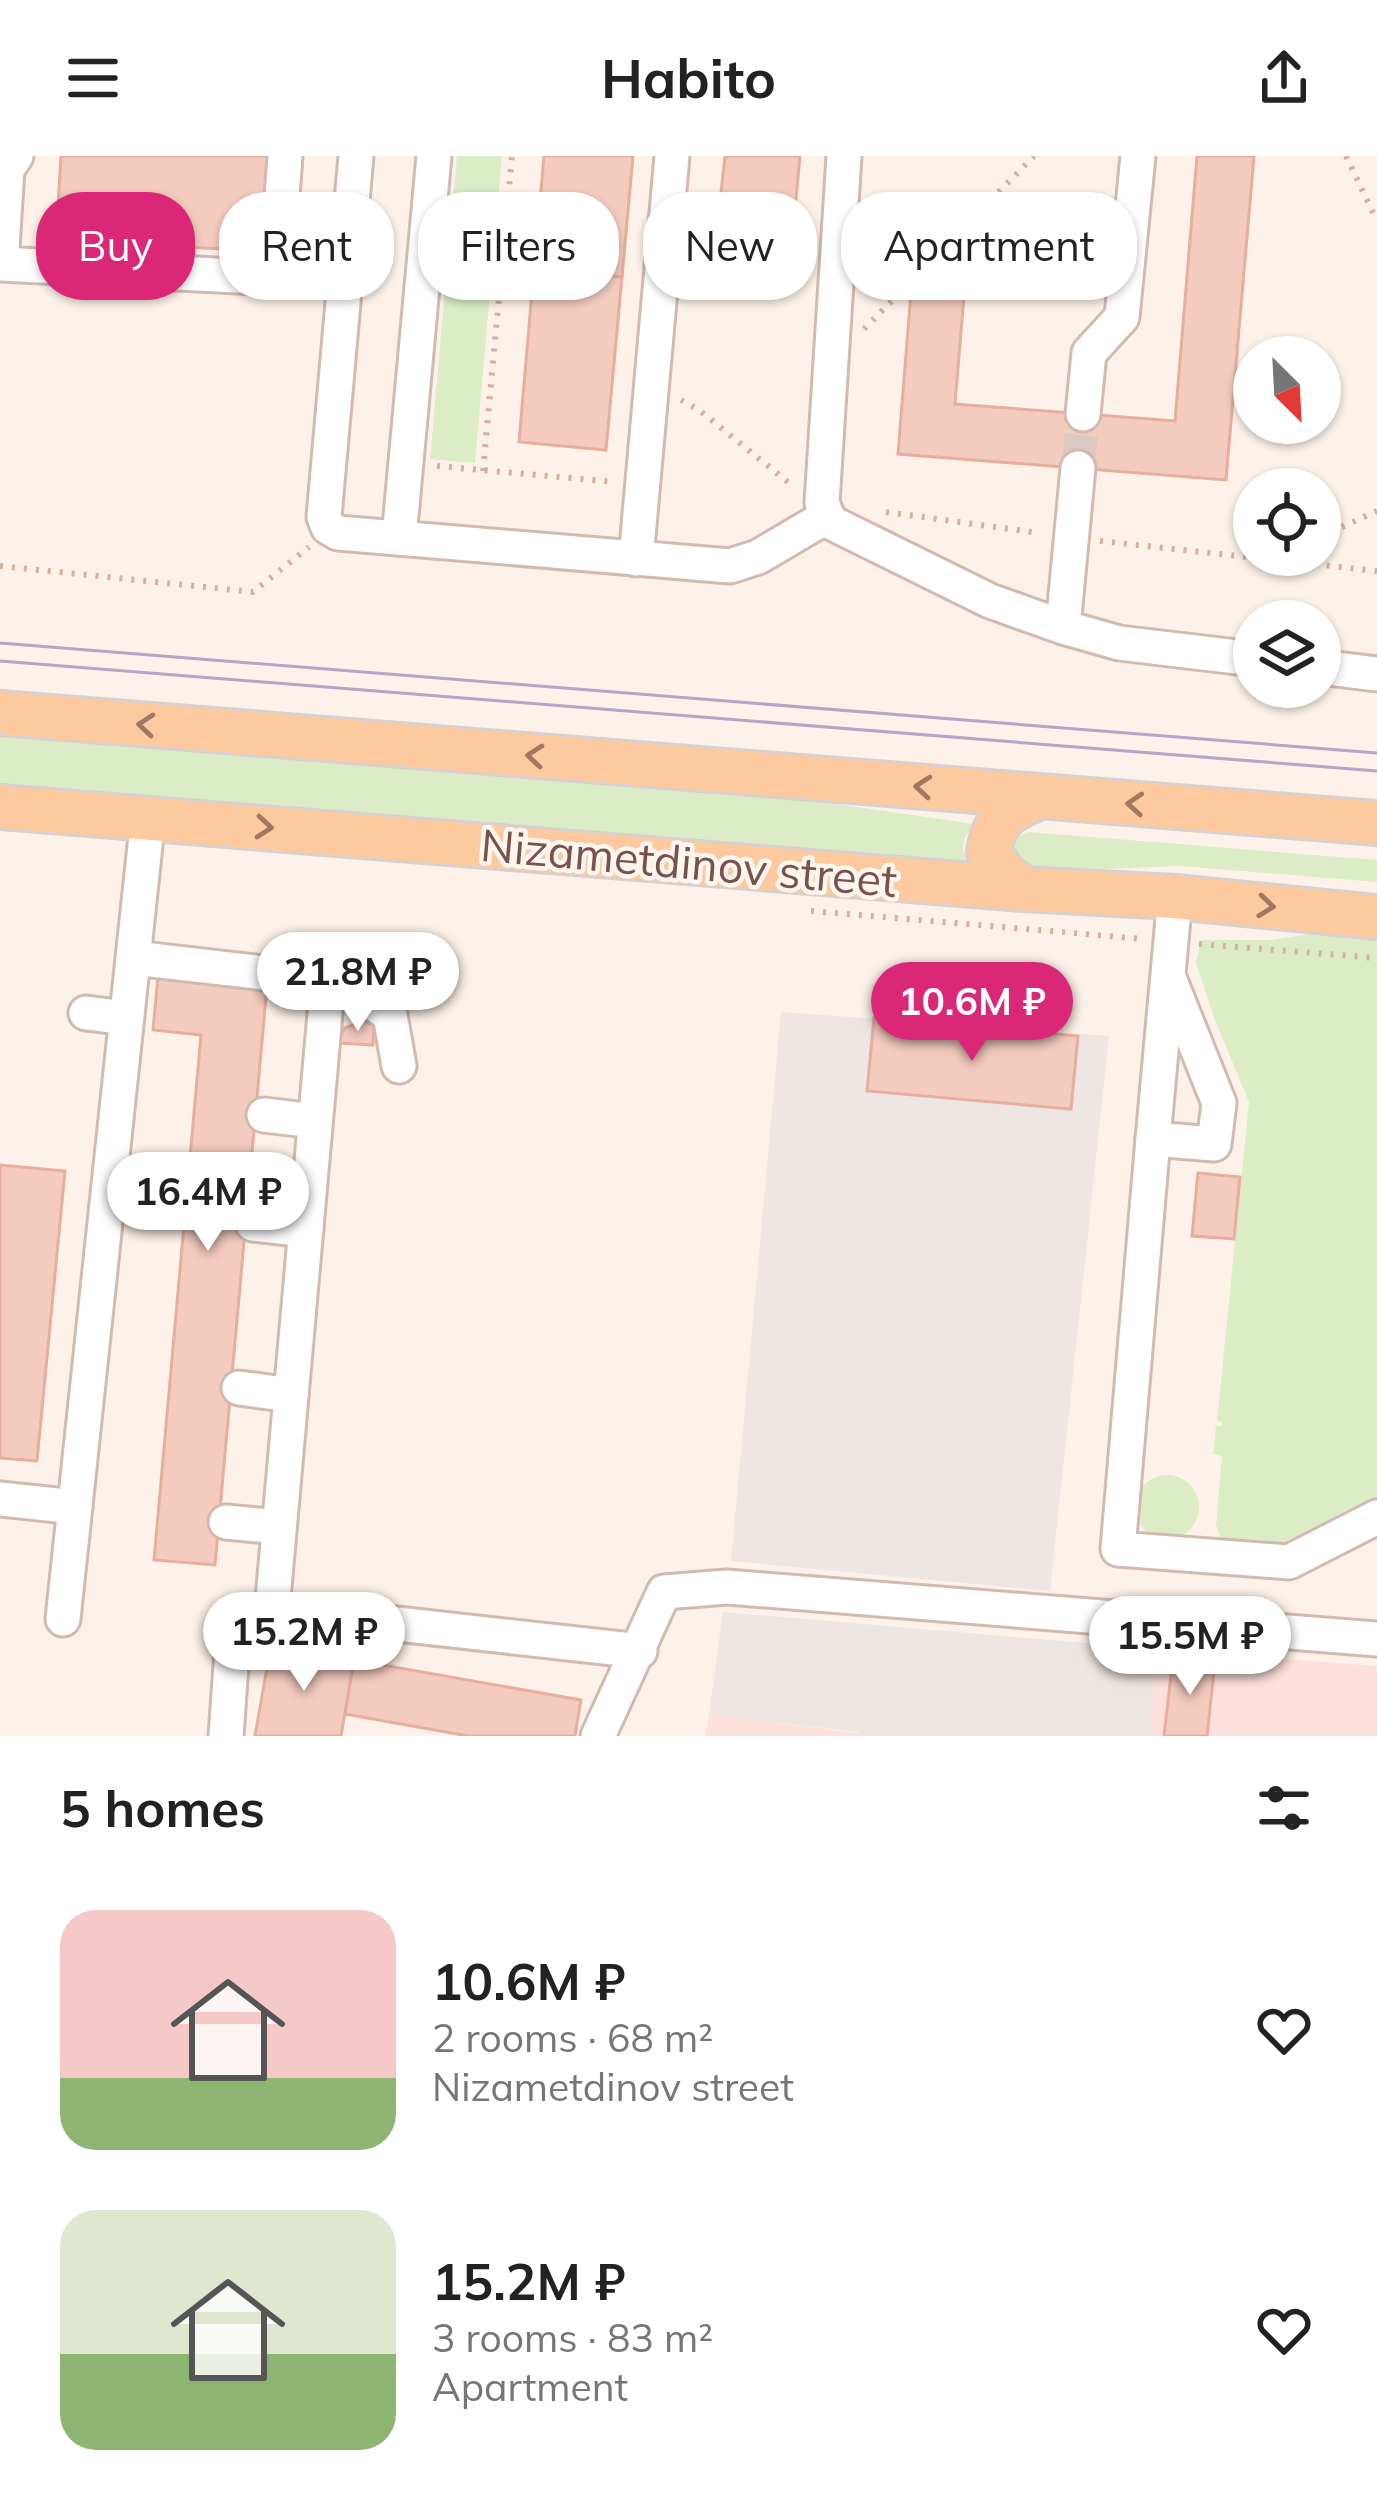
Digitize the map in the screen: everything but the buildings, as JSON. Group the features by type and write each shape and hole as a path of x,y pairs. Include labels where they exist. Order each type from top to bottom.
{"main road":[{"name":"Nizametdinov street","path":"0,713 1377,823"},
{"path":"1024,889 1002,872 988,850 994,826 1010,808 1040,797"},
{"name":"Nizametdinov street","path":"0,807 1175,897 1377,917"}],"lane":[{"path":"7,172 1,266 276,278 285,156"},
{"path":"356,156 324,517 328,527 338,532 709,566 744,563 824,510"},
{"path":"399,538 434,156"},
{"path":"636,559 672,156"},
{"path":"844,156 824,510 841,530 970,591 1063,627 1119,643 1233,657"},
{"path":"1083,414 1089,353 1122,317 1138,156"},
{"path":"1063,627 1078,469"},
{"path":"1341,670 1377,674"},
{"path":"63,1619 148,817"},
{"path":"1175,897 1118,1549 1289,1562 1377,1517"},
{"path":"134,958 343,982 390,1015 399,1066"},
{"path":"1153,1139 1214,1144 1219,1103 1169,978"},
{"path":"272,1610 328,980"},
{"path":"86,1013 126,1018"},
{"path":"264,1115 315,1121"},
{"path":"253,1223 306,1230"},
{"path":"239,1388 291,1395"},
{"path":"0,1499 75,1507"},
{"path":"226,1522 279,1527"},
{"path":"598,1736 664,1592 727,1587 1377,1639"},
{"path":"226,1736 233,1637 272,1610 640,1651"}],"path":[{"path":"483,470 512,156"},
{"path":"831,363 1034,156"},
{"path":"1346,156 1377,221"},
{"path":"651,396 692,405 824,510"},
{"path":"406,464 643,484"},
{"path":"1341,528 1377,512"},
{"path":"0,566 253,592 296,562 328,527"}],"shaded area":[{"path":"781,1012 1109,1036 1050,1591 731,1561"},
{"path":"723,1612 1155,1649 1150,1736 861,1736 859,1732 709,1715"},
{"path":"1155,1649 1377,1666 1377,1736 1150,1736"},
{"path":"709,1715 859,1733 861,1736 705,1736"}],"green space":[{"path":"457,156 502,156 499,192 454,192"},
{"path":"444,300 489,300 475,463 430,459"},
{"path":"0,735 788,797 974,824 963,845 973,866 0,790"},
{"path":"1029,832 1377,860 1377,882 1182,866 1021,872 1010,864 1012,839"},
{"path":"1321,932 1377,937 1377,1500 1355,1506 1286,1546 1247,1549 1222,1540 1216,1525 1222,1456 1213,1454 1216,1426 1222,1426 1217,1421 1249,1102 1196,963 1201,940 1272,940"},
{"path":"1167,1475 1190,1484 1199,1507 1190,1530 1167,1539 1144,1530 1135,1507 1144,1484"}],"tunnel":[{"path":"1078,468 1083,414"}],"tram line":[{"path":"0,643 1377,753"},
{"path":"0,661 1377,771"}]}
